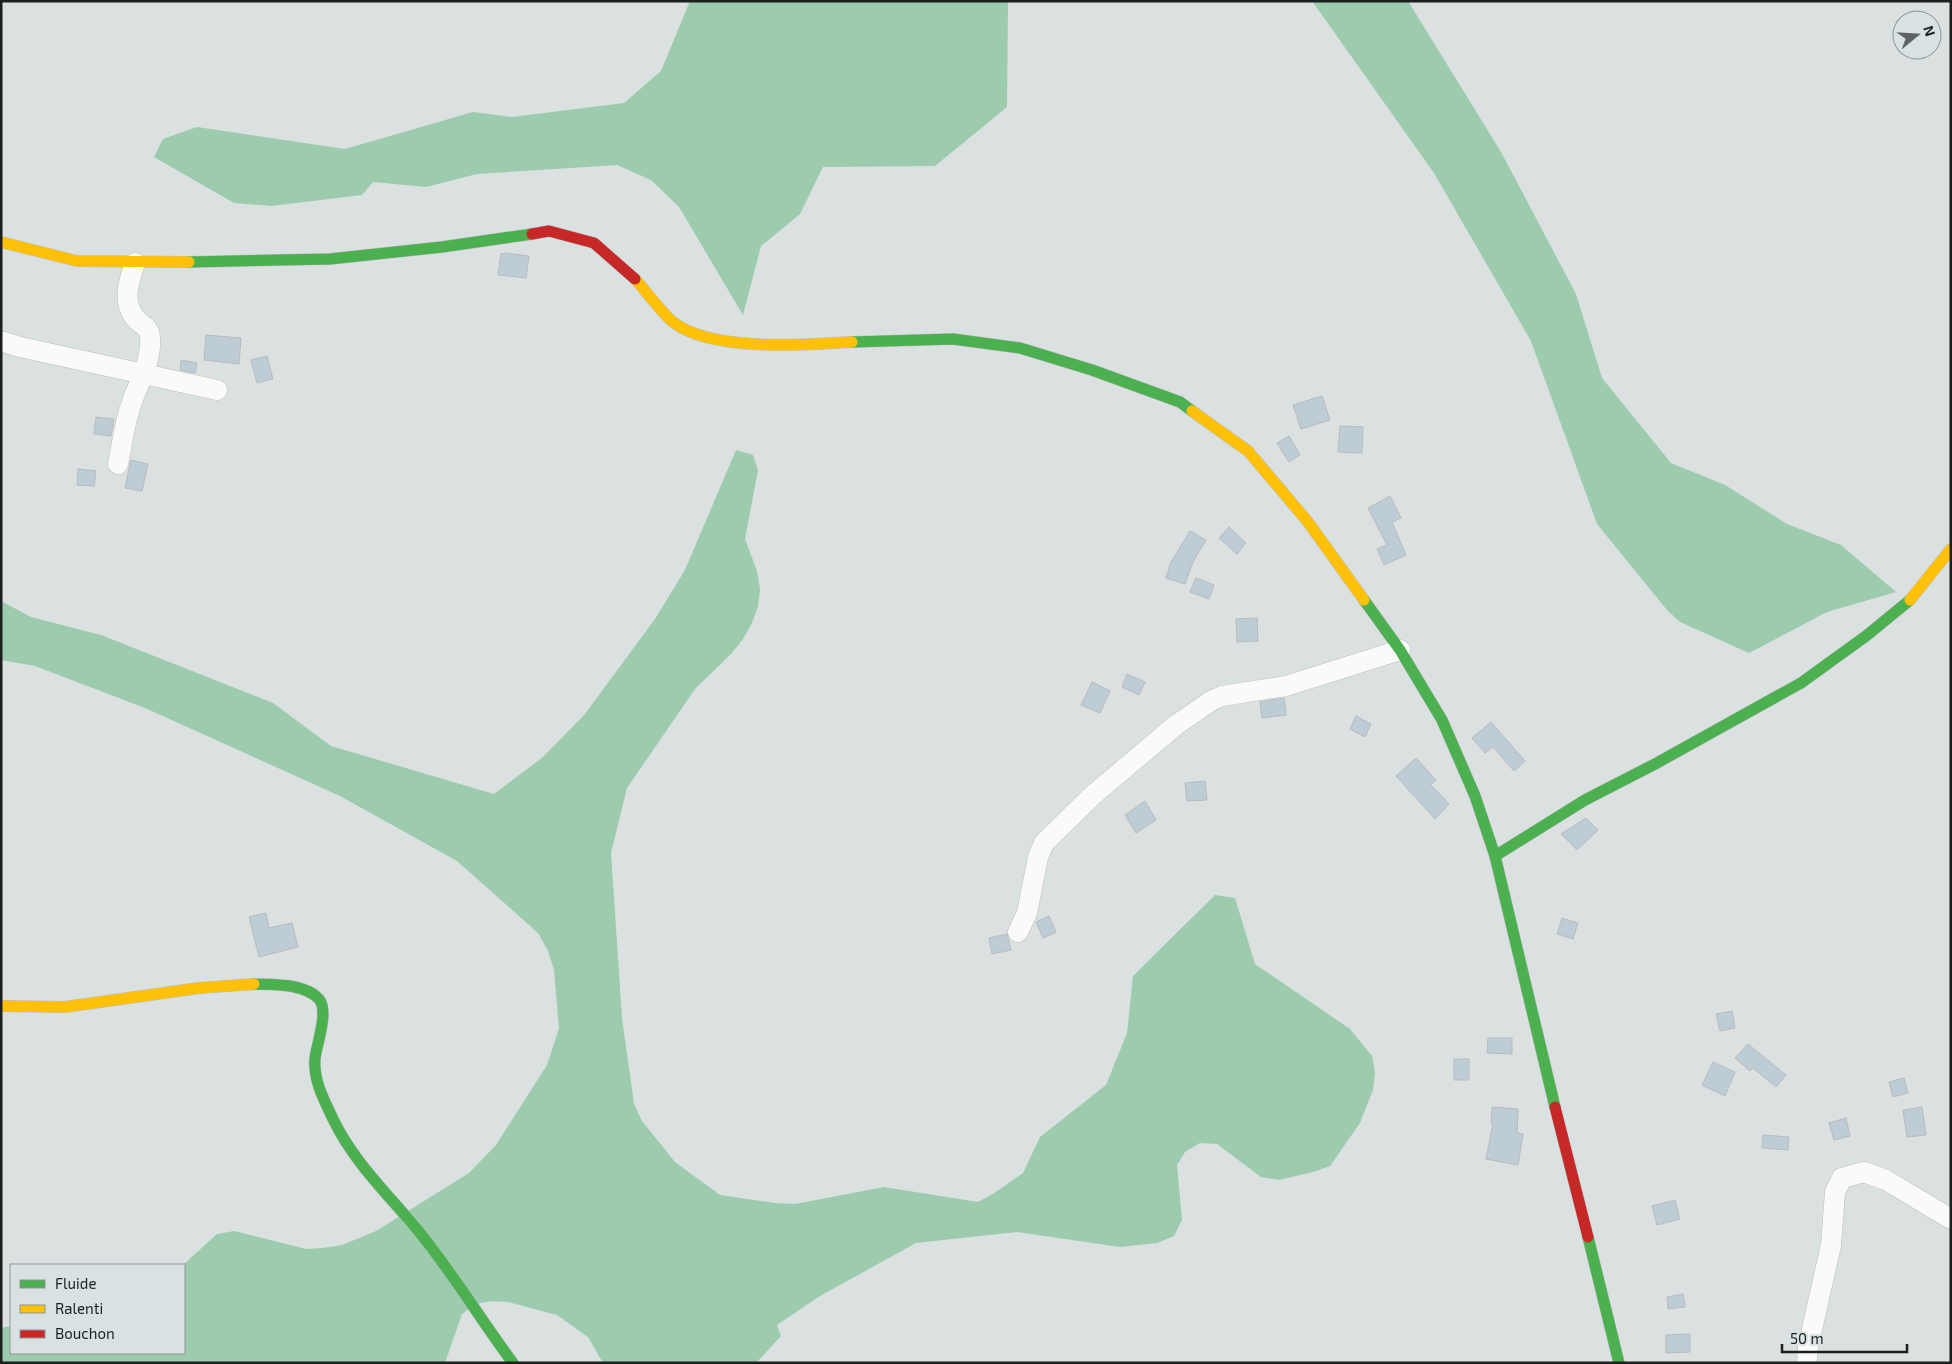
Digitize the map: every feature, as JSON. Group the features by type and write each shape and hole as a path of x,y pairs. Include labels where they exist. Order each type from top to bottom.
{"street":[{"path":"1,242 77,261 135,263 330,259 549,231 594,243 631,274 674,322 701,337 740,343 815,344 953,339 1020,348 1092,370 1180,402 1248,451 1308,522 1400,650 1442,720 1475,796 1495,856 1619,1363"},
{"path":"118,464 129,410 144,374 150,348 150,334 146,326 133,316 129,306 127,291 135,263"},
{"path":"1,340 20,347 217,390"},
{"path":"1495,856 1585,800 1656,764 1801,683 1866,636 1914,597 1951,550"},
{"path":"1018,932 1026,912 1038,857 1044,844 1093,796 1176,725 1211,701 1222,696 1286,686 1400,650"},
{"path":"1,1006 64,1007 199,988 248,984 291,987 305,990 318,998 323,1005 323,1017 315,1059 315,1074 320,1092 341,1136 372,1178 420,1233 461,1286 513,1363"},
{"path":"1807,1363 1808,1347 1831,1245 1835,1192 1842,1178 1864,1172 1886,1180 1951,1219"}],"green space":[{"path":"690,1 1008,1 1007,107 935,166 823,167 800,214 761,246 743,315 679,207 651,180 617,165 477,174 426,187 373,182 362,195 271,206 234,203 154,157 163,139 197,127 345,149 473,112 512,117 624,103 661,71"},
{"path":"1312,1 1408,1 1501,152 1576,294 1602,378 1671,463 1725,485 1787,524 1841,545 1896,592 1827,612 1749,653 1680,622 1667,610 1597,524 1531,341 1434,173"},
{"path":"736,450 753,455 758,470 745,539 757,571 760,589 758,606 752,623 732,653 695,689 627,788 611,853 622,1018 634,1104 642,1121 675,1162 720,1195 775,1203 795,1204 884,1187 978,1202 1023,1173 1040,1137 1106,1085 1127,1033 1133,976 1215,895 1235,898 1255,964 1350,1029 1372,1056 1375,1073 1373,1090 1360,1123 1330,1166 1279,1180 1261,1177 1217,1144 1200,1143 1185,1152 1177,1165 1182,1220 1174,1236 1157,1243 1120,1247 1017,1232 916,1243 820,1296 777,1325 781,1336 756,1363 603,1363 588,1337 557,1315 508,1302 492,1301 476,1304 462,1314 445,1363 1,1363 1,1328 10,1326 10,1354 185,1354 184,1264 217,1234 234,1231 306,1249 342,1245 376,1231 469,1173 496,1145 547,1065 559,1028 554,970 548,951 538,933 457,861 340,796 145,708 35,666 1,660 1,601 31,617 101,635 273,703 331,746 494,794 543,757 585,714 655,619 685,570"}],"building":[{"path":"501,254 529,256 526,278 498,275"},
{"path":"206,335 241,338 239,364 204,360"},
{"path":"267,356 273,379 257,383 251,360"},
{"path":"181,360 197,363 195,373 180,370"},
{"path":"1322,396 1330,420 1301,429 1293,405"},
{"path":"96,417 114,419 111,436 94,434"},
{"path":"1340,426 1363,427 1362,453 1338,452"},
{"path":"1289,436 1300,455 1289,462 1277,443"},
{"path":"131,460 148,464 142,491 125,488"},
{"path":"78,469 96,471 94,486 77,485"},
{"path":"1390,496 1401,518 1392,522 1406,555 1384,565 1377,549 1387,545 1368,508"},
{"path":"1229,527 1246,543 1237,554 1219,538"},
{"path":"1190,531 1206,540 1193,562 1185,584 1166,578 1171,562"},
{"path":"1196,578 1214,585 1209,599 1190,592"},
{"path":"1257,618 1258,641 1237,642 1236,619"},
{"path":"1127,674 1145,682 1139,695 1122,687"},
{"path":"1092,682 1110,691 1100,713 1081,705"},
{"path":"1284,698 1286,715 1262,718 1260,702"},
{"path":"1356,716 1371,724 1365,737 1350,729"},
{"path":"1491,722 1525,761 1514,771 1493,747 1485,753 1472,738"},
{"path":"1416,758 1436,780 1431,785 1449,804 1435,819 1396,776"},
{"path":"1205,781 1207,800 1187,801 1185,783"},
{"path":"1145,801 1156,820 1136,833 1125,815"},
{"path":"1586,818 1598,830 1577,850 1561,834"},
{"path":"266,913 269,928 292,923 298,947 259,957 249,917"},
{"path":"1049,916 1056,932 1043,938 1036,922"},
{"path":"1562,918 1578,923 1573,939 1557,934"},
{"path":"1007,934 1011,950 992,954 989,938"},
{"path":"1732,1011 1735,1028 1720,1031 1716,1014"},
{"path":"1488,1038 1512,1038 1512,1054 1487,1053"},
{"path":"1748,1044 1786,1075 1776,1087 1753,1068 1750,1071 1735,1058"},
{"path":"1454,1059 1469,1059 1469,1080 1454,1080"},
{"path":"1713,1062 1735,1072 1725,1096 1702,1085"},
{"path":"1904,1078 1908,1093 1893,1097 1889,1082"},
{"path":"1492,1107 1518,1109 1517,1133 1523,1134 1518,1165 1486,1159 1493,1123 1491,1123"},
{"path":"1922,1107 1926,1135 1907,1137 1903,1110"},
{"path":"1846,1118 1850,1136 1834,1140 1829,1123"},
{"path":"1763,1135 1789,1137 1788,1150 1762,1148"},
{"path":"1675,1200 1680,1219 1657,1225 1652,1206"},
{"path":"1683,1294 1685,1307 1668,1309 1667,1297"},
{"path":"1690,1334 1690,1352 1666,1353 1666,1335"}],"traffic: fast":[{"path":"189,262 330,259 442,247 532,234"},
{"path":"852,342 953,339 1020,348 1092,370 1180,402 1192,411"},
{"path":"1364,600 1400,650 1442,720 1475,796 1495,856 1555,1107"},
{"path":"1495,856 1585,800 1655,764 1801,683 1866,636 1910,600"},
{"path":"254,984 297,987 313,994 319,999 322,1004 323,1019 315,1066 320,1090 333,1119 362,1165 409,1219 432,1249 513,1363"},
{"path":"1588,1237 1619,1363"}],"traffic: slow":[{"path":"1,242 77,261 189,262"},
{"path":"635,279 673,322 690,332 710,338 734,342 785,345 852,342"},
{"path":"1192,411 1248,451 1308,522 1364,600"},
{"path":"1910,600 1951,549"},
{"path":"1,1006 65,1007 199,988 254,984"}],"traffic: jam":[{"path":"532,234 549,231 594,243 635,279"},
{"path":"1555,1107 1588,1237"}]}
